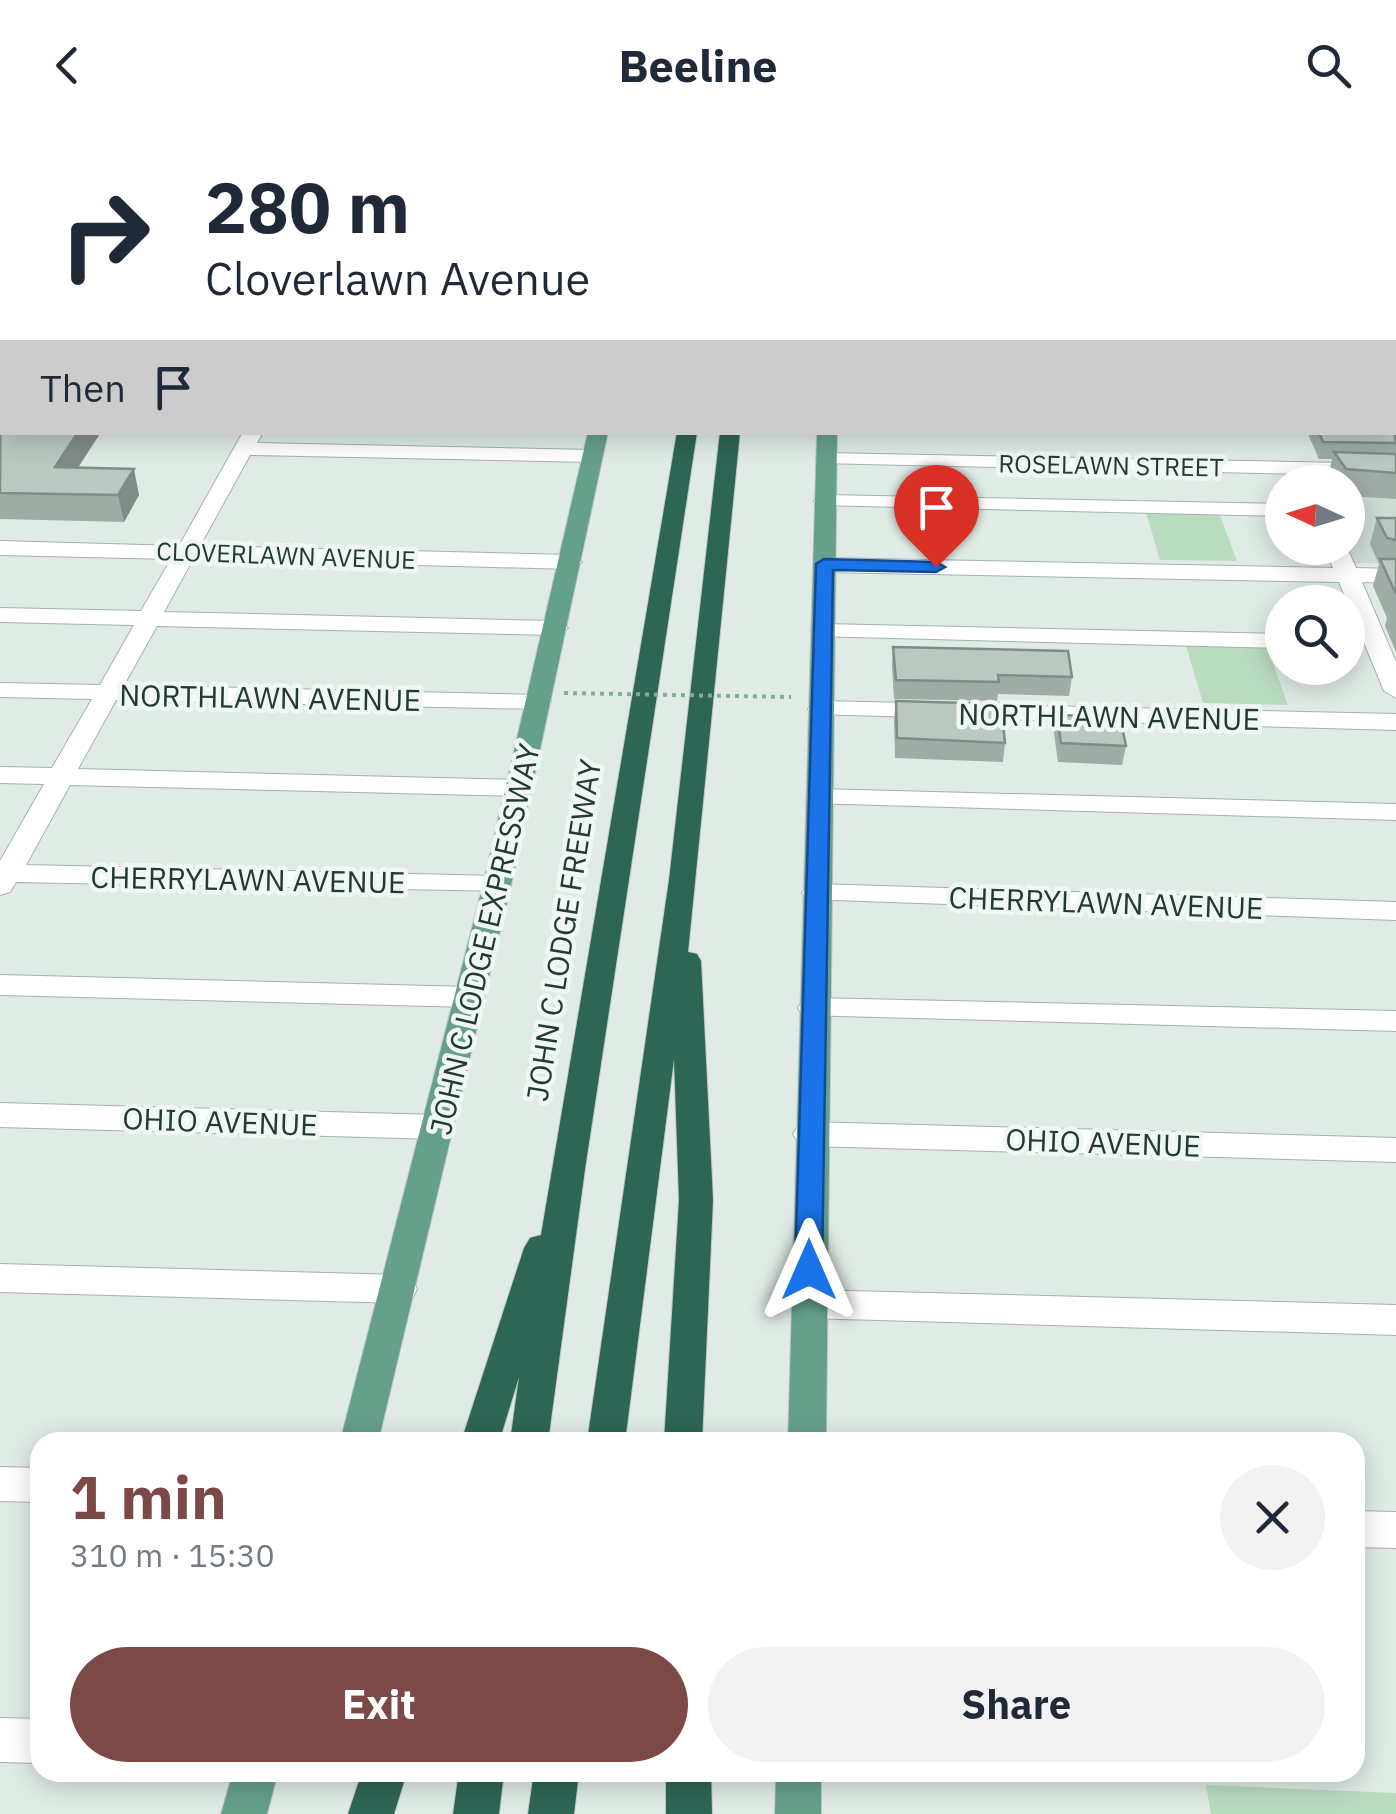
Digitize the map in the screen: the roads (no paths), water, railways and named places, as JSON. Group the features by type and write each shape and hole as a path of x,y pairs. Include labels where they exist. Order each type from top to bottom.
{"highway":[{"name":"JOHN C LODGE FREEWAY","path":"530,1432 568,1169 687,435"},
{"path":"607,1432 683,880 730,435"},
{"path":"683,880 696,1200 684,1432"},
{"path":"483,1432 568,1169"},
{"path":"371,1814 382,1782"},
{"path":"476,1814 481,1782"},
{"path":"551,1814 556,1782"},
{"path":"688,1782 690,1814"}],"main road":[{"name":"JOHN C LODGE EXPRESSWAY","path":"362,1432 440,1127 519,788 552,697 556,628 597,435"},
{"path":"807,1432 827,435"},
{"path":"244,1814 253,1782"},
{"path":"798,1814 799,1782"}],"street":[{"path":"2,877 249,441 593,456"},
{"name":"ROSELAWN STREET","path":"826,460 1265,475"},
{"name":"ROSELAWN STREET","path":"1365,472 1396,470"},
{"path":"825,501 1265,510"},
{"name":"CLOVERLAWN AVENUE","path":"0,548 572,562"},
{"path":"824,564 1396,576"},
{"path":"1344,565 1396,691"},
{"path":"0,615 556,628"},
{"path":"823,631 1265,641"},
{"path":"1365,643 1376,643"},
{"name":"NORTHLAWN AVENUE","path":"0,690 552,697"},
{"name":"NORTHLAWN AVENUE","path":"821,709 1396,722"},
{"path":"0,775 519,788"},
{"path":"819,798 1396,812"},
{"name":"CHERRYLAWN AVENUE","path":"2,877 497,886"},
{"name":"CHERRYLAWN AVENUE","path":"816,893 1396,911"},
{"path":"0,986 470,997"},
{"path":"813,1008 1396,1021"},
{"name":"OHIO AVENUE","path":"0,1115 440,1127"},
{"name":"OHIO AVENUE","path":"810,1134 1396,1150"},
{"path":"0,1278 399,1289"},
{"path":"808,1304 1396,1320"},
{"path":"0,1484 30,1485"},
{"path":"1365,1529 1396,1530"},
{"path":"0,1740 30,1741"}]}
